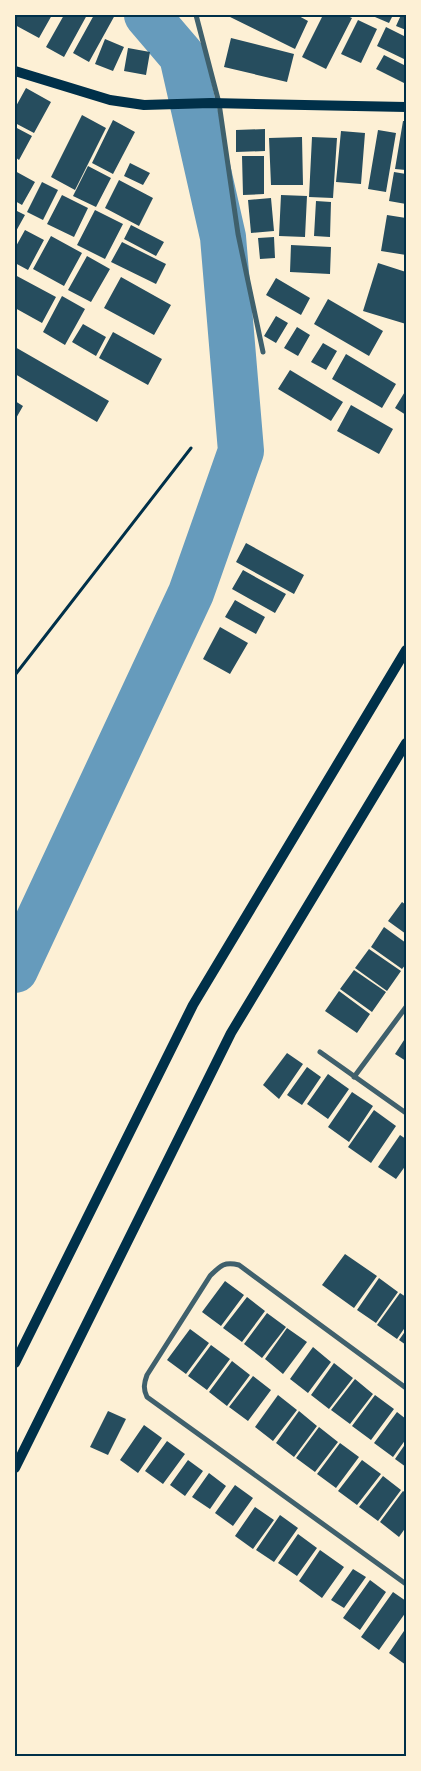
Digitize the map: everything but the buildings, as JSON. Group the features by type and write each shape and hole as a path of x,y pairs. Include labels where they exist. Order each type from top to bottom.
{"main road":[{"path":"15,71 110,100 159,105 215,103 406,107"},
{"path":"15,1364 192,1005 406,650"},
{"path":"15,1468 231,1033 406,743"}],"street":[{"path":"196,15 215,103 238,234 263,352"},
{"path":"354,1077 406,1007"},
{"path":"320,1052 406,1114"},
{"path":"406,1388 239,1266 231,1263 221,1265 210,1276 147,1375 144,1383 144,1392 147,1397 406,1584"}],"path":[{"path":"15,675 191,448"}],"waterway":[{"path":"15,970 191,593 241,451 223,237 182,56 147,15"}]}
